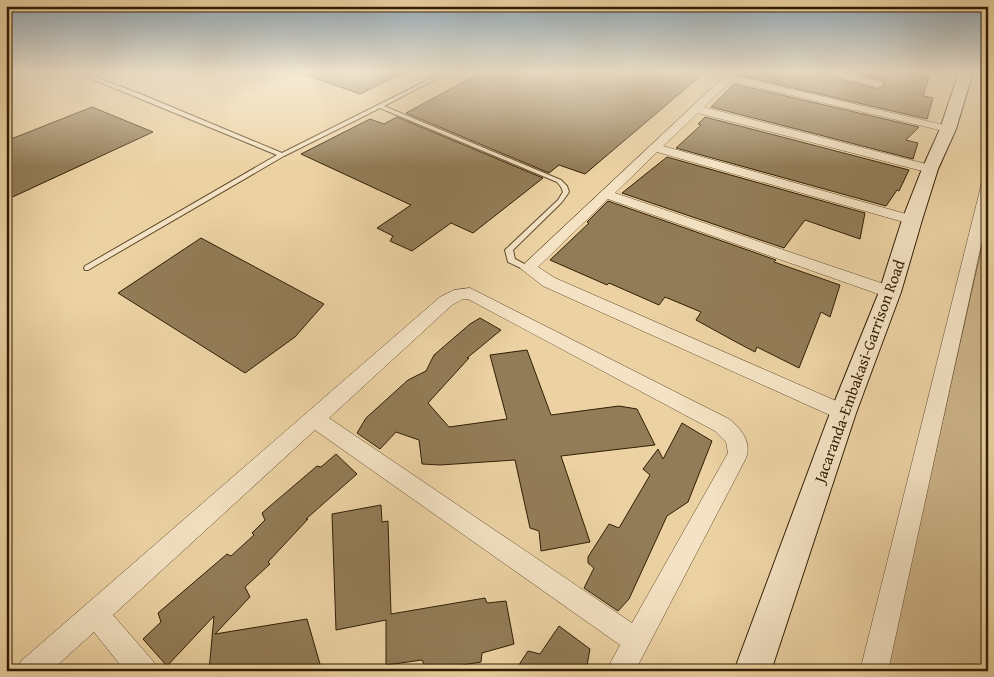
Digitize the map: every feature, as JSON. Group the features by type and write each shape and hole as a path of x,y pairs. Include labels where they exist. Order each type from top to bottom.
{"street":[{"path":"702,104 528,268 550,282 843,413"},
{"path":"844,104 948,130"},
{"name":"Jacaranda-Embakasi-Garrison Road","path":"752,671 843,413 890,292 930,169 948,130 956,104"},
{"path":"696,109 930,169"},
{"path":"656,148 912,220"},
{"path":"874,671 988,182"},
{"path":"606,194 890,292"},
{"path":"32,671 446,301 460,294 470,294 722,425 732,433 738,442 738,454 635,640 620,671"},
{"path":"316,419 635,640"},
{"path":"96,614 143,671"}],"lane":[{"path":"159,104 282,155"},
{"path":"88,268 282,155 385,104"},
{"path":"380,106 559,181 564,186 566,192 560,201 509,250 511,260 528,268"}],"shaded area":[{"path":"988,219 988,671 886,671"}],"building":[{"path":"423,104 668,104 585,174 559,165 549,173 406,113"},
{"path":"714,104 818,104 919,127 906,140 918,143 913,159 711,107"},
{"path":"861,104 931,104 927,119"},
{"path":"92,107 153,132 6,200 6,141"},
{"path":"397,117 543,178 473,233 451,223 412,251 390,241 393,236 377,228 411,205 301,154 370,119 384,124"},
{"path":"705,117 909,170 899,191 897,190 886,206 676,148 701,125 698,124"},
{"path":"667,157 865,213 860,239 805,220 784,248 622,193"},
{"path":"608,201 776,260 774,262 840,285 830,317 821,312 799,368 757,347 755,352 696,320 701,312 665,297 659,305 550,260 589,223 587,222"},
{"path":"201,238 324,304 295,337 245,373 118,293"},
{"path":"480,318 501,330 467,358 469,358 428,403 449,427 507,419 490,355 527,350 551,415 619,406 637,409 655,445 561,456 590,542 541,551 539,531 530,528 515,460 440,465 422,464 419,440 396,432 380,449 357,433 366,418 408,380 426,371 434,355 470,324"},
{"path":"682,423 712,441 688,502 667,516 629,599 618,611 584,588 594,568 588,563 588,557 609,524 619,528 650,475 643,469 658,449 663,459"},
{"path":"336,454 357,474 306,519 308,519 268,562 270,564 245,587 250,597 215,634 307,619 322,671 209,671 214,616 167,666 143,639 161,622 158,613 227,554 231,556 254,535 252,533 265,520 262,513 317,466 321,467"},
{"path":"381,505 382,522 388,521 391,614 485,598 487,603 506,601 514,644 482,653 481,662 427,671 422,660 386,665 386,620 336,630 332,514"},
{"path":"559,626 590,649 586,671 515,671 528,651 540,654"}]}
